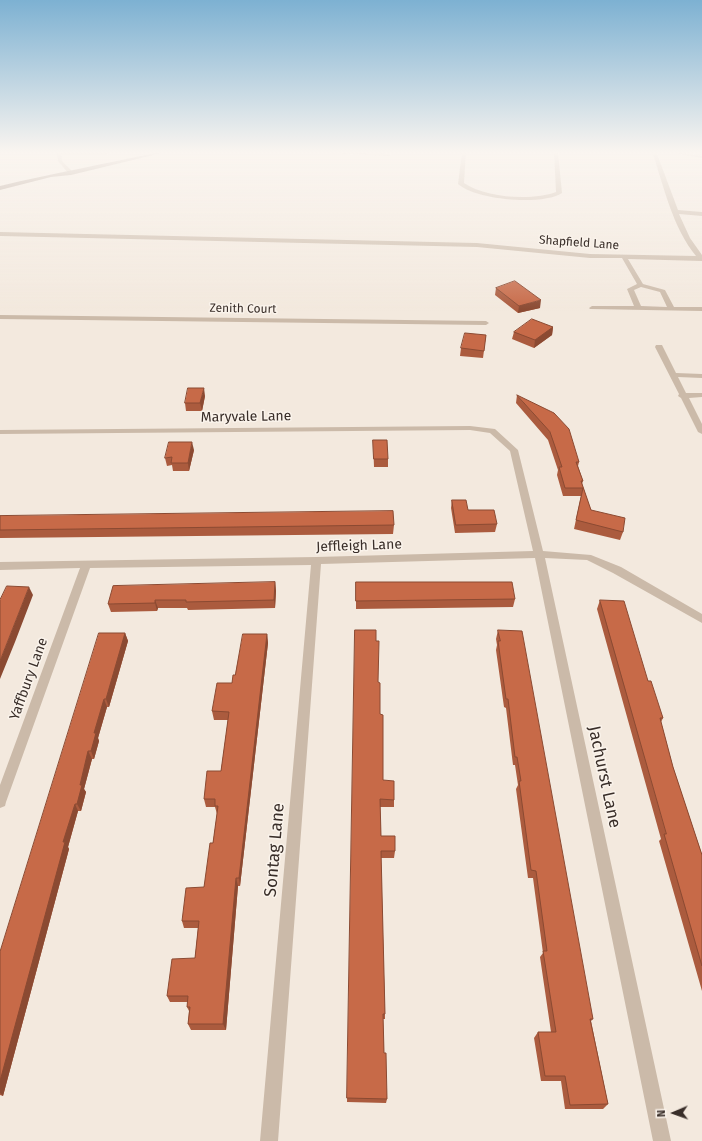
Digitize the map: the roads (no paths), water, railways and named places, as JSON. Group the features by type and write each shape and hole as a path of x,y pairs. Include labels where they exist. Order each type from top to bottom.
{"street":[{"path":"674,205 692,248 701,258"},
{"path":"676,212 702,214"},
{"name":"Shapfield Lane","path":"0,234 454,244 625,258 701,258"},
{"path":"625,258 641,285"},
{"path":"638,308 630,289 641,285 663,291 672,308"},
{"path":"592,308 702,309"},
{"name":"Zenith Court","path":"0,317 486,323"},
{"path":"659,347 682,396 702,432"},
{"path":"673,375 702,376"},
{"path":"682,396 702,395"},
{"name":"Maryvale Lane","path":"0,432 470,428 492,431"},
{"name":"Jachurst Lane","path":"492,431 514,450 539,554 662,1141"},
{"name":"Jeffleigh Lane","path":"0,566 316,562 539,554 588,557 617,570 702,619"},
{"name":"Sontag Lane","path":"269,1141 316,562"},
{"name":"Yaffbury Lane","path":"0,802 86,565"}]}
